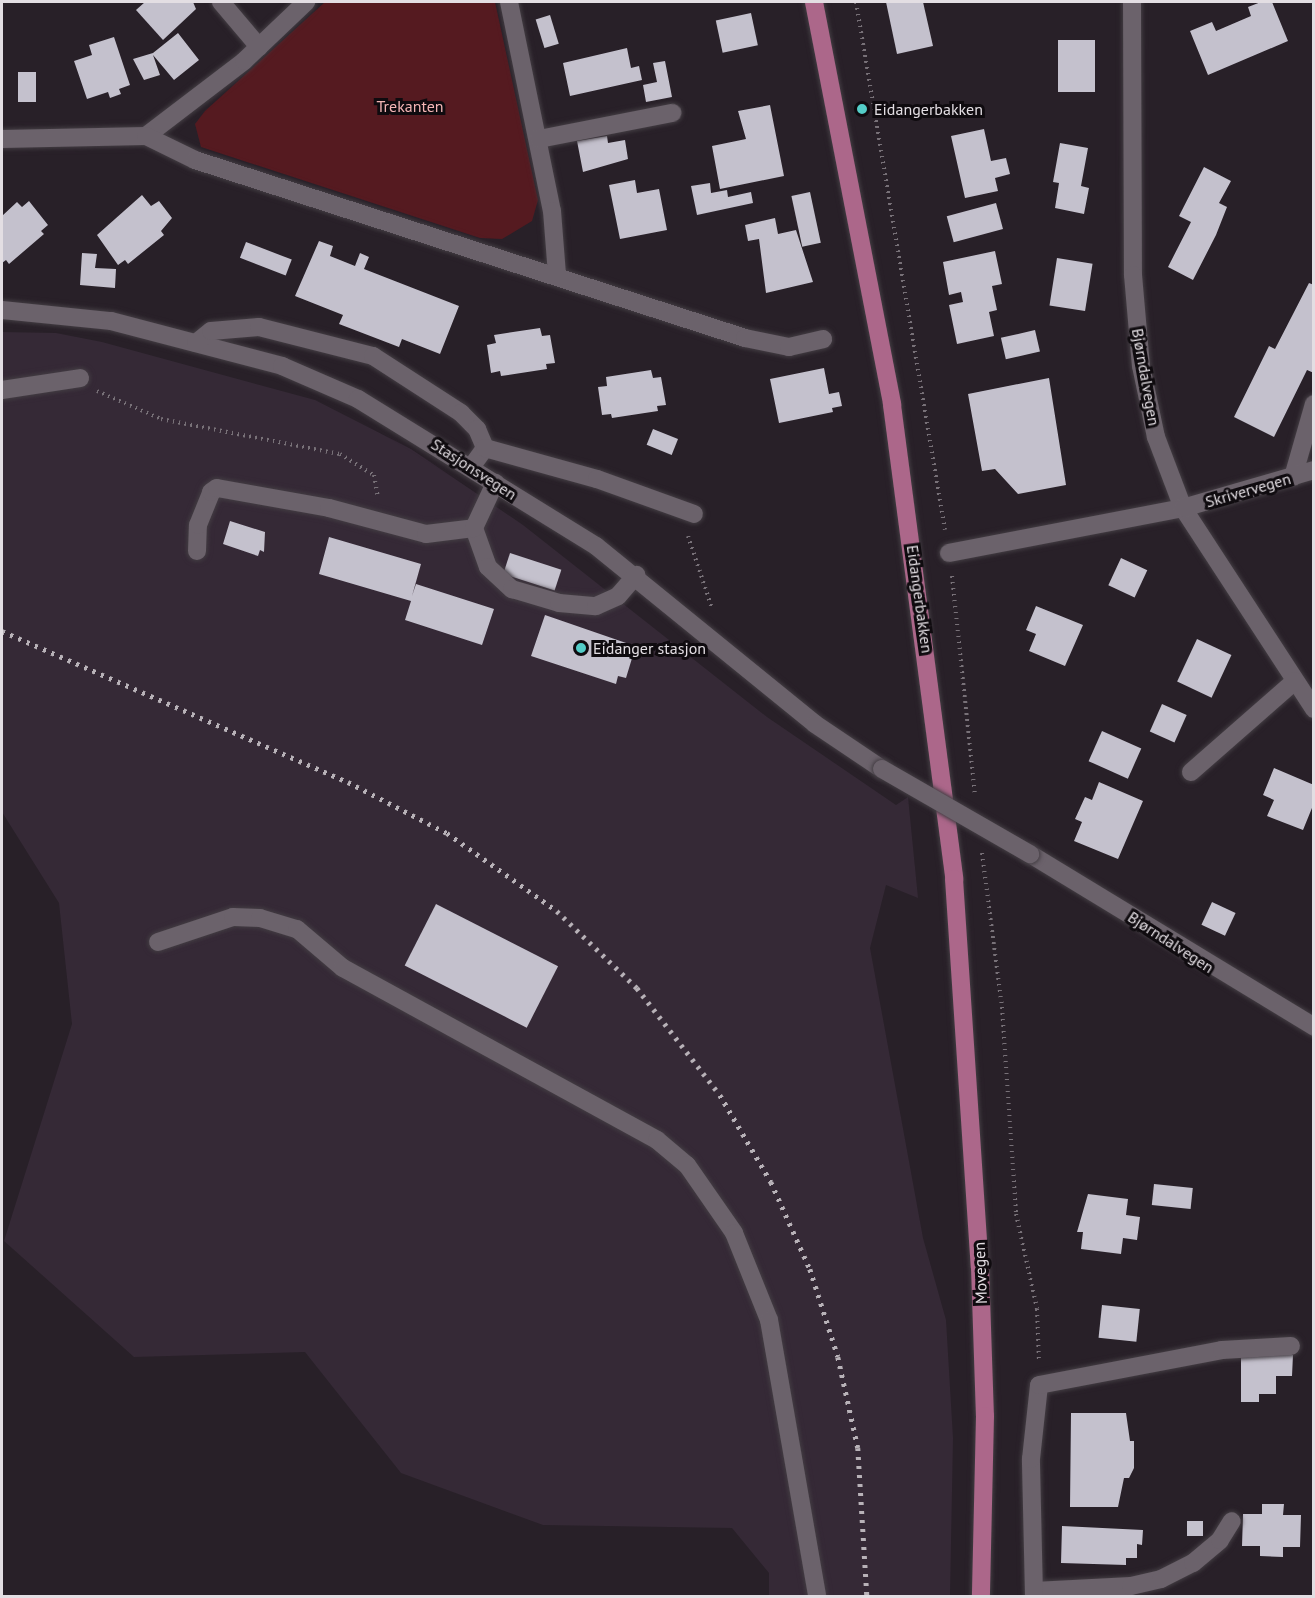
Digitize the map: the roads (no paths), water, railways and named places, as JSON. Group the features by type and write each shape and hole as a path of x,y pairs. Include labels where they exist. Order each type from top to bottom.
{"main road":[{"name":"Eidangerbakken","path":"814,2 890,394 914,552 959,951"},
{"name":"Movegen","path":"959,951 973,1131 985,1416 981,1596"}],"street":[{"path":"221,2 259,47"},
{"path":"146,136 259,47 306,2"},
{"path":"509,2 539,139 557,274"},
{"name":"Bjørndalvegen","path":"1132,2 1136,316 1156,437 1183,508 1314,709"},
{"path":"539,139 672,113"},
{"path":"2,138 146,136 195,160 473,252 557,274 745,338 789,346 823,339"},
{"name":"Stasjonsvegen","path":"2,310 41,310 111,321 282,366 358,399 471,467 636,575 815,724 882,769"},
{"path":"196,343 211,331 259,327 374,356 461,413 477,429 485,448"},
{"path":"2,390 80,378"},
{"path":"1293,477 1314,404"},
{"path":"471,467 485,448"},
{"path":"485,448 597,479 686,512"},
{"name":"Skrivervegen","path":"949,553 1183,508 1314,470"},
{"path":"495,483 474,528 488,567 512,589 560,603 596,606 618,596 636,575"},
{"path":"197,551 198,525 211,492 217,488 374,520 426,534 474,528"},
{"path":"1191,772 1295,681"},
{"name":"Bjørndalvegen","path":"882,769 1030,854 1314,1027"},
{"path":"158,942 233,917 260,918 297,929 343,968 657,1140 687,1165 734,1233 769,1320 817,1596"},
{"path":"1232,1521 1220,1540 1193,1563 1161,1579 1131,1586 1034,1594 1031,1460 1039,1385 1222,1350 1292,1346"}],"railway":[{"path":"2,631 348,782 447,833 557,911 637,988 720,1095 771,1182 810,1269 838,1357 858,1448 867,1596"}],"place":[{"name":"Eidangerbakken","path":"862,109"},
{"name":"Eidanger stasjon","path":"581,648"}],"park label":[{"name":"Trekanten","path":"410,106"}]}
